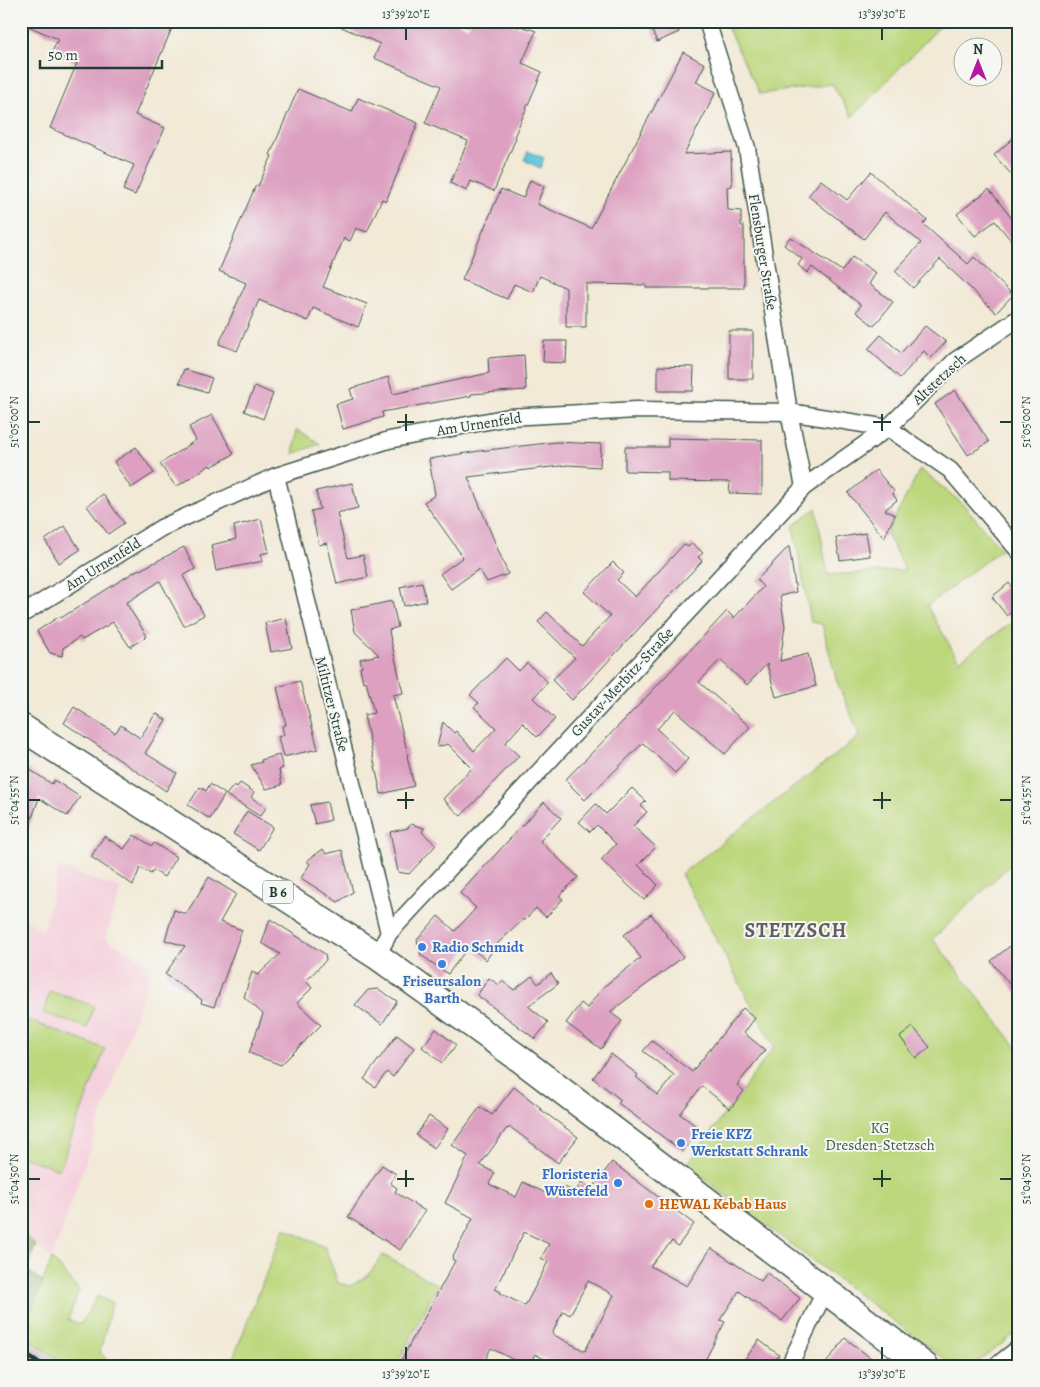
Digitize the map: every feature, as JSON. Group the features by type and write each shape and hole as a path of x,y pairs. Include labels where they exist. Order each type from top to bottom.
{"main road":[{"name":"B 6","path":"21,727 377,956 529,1066 925,1366"}],"street":[{"name":"Flensburger Straße","path":"707,21 747,148 804,487"},
{"name":"Altstetzsch","path":"888,428 955,361 1019,318"},
{"name":"Am Urnenfeld","path":"21,616 161,528 276,476 389,440 509,417 637,410 790,412 888,428"},
{"name":"Gustav-Merbitz-Straße","path":"377,956 389,933 804,487 888,428"},
{"path":"888,428 950,470 1019,551"},
{"name":"Miltitzer Straße","path":"276,476 389,933"},
{"path":"789,1366 825,1291"},
{"path":"996,1366 1019,1348"}],"shaded area":[{"path":"59,867 121,889 105,939 153,965 52,1259 21,1232 21,917 43,930"},
{"path":"21,1337 65,1366 21,1366"}],"green space":[{"path":"724,21 945,21 852,117 832,84 760,94"},
{"path":"297,429 320,444 293,454"},
{"name":"KG Dresden-Stetzsch","path":"920,469 963,504 1001,549 927,606 959,661 1019,617 1019,856 933,939 1019,1050 1019,1331 972,1366 954,1366 686,1166 774,1047 681,874 860,736 837,682 822,624 811,622 793,526 816,508 828,575 905,570 887,534"},
{"path":"50,991 94,1006 87,1028 43,1013"},
{"path":"22,1018 105,1049 59,1170 21,1156"},
{"path":"284,1228 325,1247 338,1283 351,1286 368,1275 383,1255 438,1285 396,1366 230,1366"},
{"path":"21,1232 36,1245 26,1269 43,1282 21,1334"},
{"path":"52,1259 79,1290 68,1320 81,1324 97,1296 112,1303 100,1352 112,1366 67,1366 21,1334"}],"water":[{"path":"528,151 544,158 540,168 524,160"}],"building":[{"path":"21,21 175,21 135,115 165,128 135,195 123,190 134,165 50,128 77,63 52,52 58,39 21,23"},
{"path":"328,21 454,21 468,27 471,21 505,21 536,31 522,63 542,72 514,137 516,138 494,191 471,181 467,191 450,183 468,141 425,123 441,86 374,58 380,44"},
{"path":"648,21 675,21 679,32 657,42"},
{"path":"683,52 705,64 696,82 716,92 684,154 731,152 732,186 727,187 728,210 741,211 741,226 744,226 744,288 646,288 646,285 586,284 586,327 566,327 566,288 540,276 533,292 514,284 507,299 462,280 501,189 523,198 530,180 544,186 537,204 591,228"},
{"path":"298,89 352,112 358,98 418,123 386,201 382,199 367,232 356,228 350,241 344,238 323,287 367,304 358,327 313,308 308,321 259,300 237,351 219,344 246,283 219,271 256,185 258,186 272,156 270,155"},
{"path":"1019,133 1019,183 994,155"},
{"path":"871,172 927,220 923,224 968,264 974,257 1013,295 996,313 940,259 913,288 895,271 921,243 885,212 864,239 808,196 821,180 847,200"},
{"path":"989,189 1019,228 1019,250 995,221 975,236 957,214"},
{"path":"790,237 842,271 852,257 876,273 869,284 893,302 874,326 856,312 861,305 812,267 807,273 798,265 802,259 784,245"},
{"path":"925,326 946,342 931,358 924,351 900,378 868,349 881,335 901,353"},
{"path":"729,331 753,331 753,379 729,379"},
{"path":"544,341 567,341 566,363 543,362"},
{"path":"524,355 526,390 471,394 471,396 382,412 383,417 343,429 336,404 353,399 350,389 388,377 393,394 489,373 488,358"},
{"path":"658,366 694,367 693,391 658,391"},
{"path":"184,369 212,378 207,392 179,383"},
{"path":"255,386 273,394 263,419 244,411"},
{"path":"955,390 989,442 968,455 935,404"},
{"path":"212,415 234,454 211,467 210,465 176,487 160,464 196,440 189,427"},
{"path":"668,438 762,440 762,494 729,493 730,482 668,481 668,472 625,471 625,447 668,447"},
{"path":"556,442 601,444 600,467 568,465 468,477 508,574 487,582 479,569 451,589 440,574 463,557 424,502 435,495 429,459"},
{"path":"136,447 154,473 131,488 114,462"},
{"path":"876,470 894,491 892,493 897,500 885,510 895,515 884,538 848,493"},
{"path":"352,483 358,508 337,513 348,558 363,555 368,577 337,584 327,543 319,545 311,511 320,509 316,491"},
{"path":"103,494 124,523 108,534 87,506"},
{"path":"261,519 269,552 261,554 263,561 216,571 211,545 236,539 234,526"},
{"path":"65,526 80,550 59,563 45,540"},
{"path":"866,533 870,556 840,560 836,538"},
{"path":"692,543 703,553 698,557 702,561 572,700 552,680 575,658 538,622 547,612 582,646 610,616 584,592 613,562 624,573 617,580 635,597 684,544 688,547"},
{"path":"789,546 796,592 780,596 785,626 780,661 808,654 816,686 776,697 767,664 747,685 720,660 699,682 750,727 725,754 675,710 657,729 688,759 675,773 643,743 585,800 565,780 727,611 734,618 763,587 757,580"},
{"path":"184,547 195,569 183,576 204,615 184,626 160,581 126,603 147,636 130,647 113,622 82,640 80,637 63,648 62,656 50,653 37,631 139,569"},
{"path":"422,582 426,601 404,606 400,587"},
{"path":"1009,583 1019,595 1019,606 1007,616 992,597"},
{"path":"392,601 398,627 389,630 403,693 393,695 414,786 381,794 364,715 374,713 366,681 363,682 360,668 362,667 360,659 379,655 355,632 351,610"},
{"path":"286,618 292,648 271,652 265,623"},
{"path":"506,658 519,671 527,663 548,682 533,698 555,719 537,737 523,723 505,743 519,756 461,816 443,799 472,768 448,744 437,747 443,722 454,733 456,731 474,751 496,728 474,707 479,703 470,695"},
{"path":"300,681 318,749 283,757 278,737 284,735 282,726 286,725 277,687"},
{"path":"74,707 115,733 121,725 140,738 156,713 166,720 145,753 177,773 166,791 64,723"},
{"path":"279,755 283,768 279,770 282,785 266,789 251,765"},
{"path":"21,764 52,784 54,780 80,797 67,816 39,798 23,844 21,844"},
{"path":"240,783 254,792 251,797 266,808 260,816 226,795 234,785 237,787"},
{"path":"210,784 225,794 210,819 188,805 200,787 206,791"},
{"path":"632,788 646,801 641,806 647,812 633,826 656,847 638,865 658,885 644,900 601,860 616,844 597,825 590,832 579,822 596,804 606,814"},
{"path":"327,802 331,820 315,824 310,805"},
{"path":"544,802 561,818 540,841 578,877 559,896 563,899 546,917 536,908 498,943 486,960 469,946 448,974 421,955 417,940 438,916 455,931 476,908 460,893"},
{"path":"247,811 273,827 259,850 233,834"},
{"path":"411,824 424,828 422,832 436,845 409,874 398,872 390,832 408,828"},
{"path":"134,835 152,846 154,843 176,857 164,877 153,870 151,874 140,868 133,885 91,857 104,836 124,849"},
{"path":"323,849 326,854 342,850 353,892 338,902 301,878 310,864 307,861"},
{"path":"209,877 236,894 220,922 242,930 214,1007 201,1003 202,1000 165,974 185,946 165,940 174,910 186,914"},
{"path":"651,914 683,957 610,1012 622,1021 601,1049 566,1023 581,1003 587,1008 603,987 641,958 624,935"},
{"path":"270,919 325,954 326,960 306,981 312,988 297,1003 321,1025 281,1065 249,1053 263,1014 244,997 252,972 258,975 280,954 262,943"},
{"path":"1019,939 1019,996 991,961"},
{"path":"551,973 558,984 528,1006 548,1022 535,1039 477,995 489,978 499,985 502,981 514,990 532,976 538,984"},
{"path":"378,989 397,1001 382,1024 355,1005 368,990"},
{"path":"743,1008 755,1018 744,1033 765,1050 737,1085 744,1091 730,1109 702,1086 680,1114 700,1129 683,1152 618,1103 621,1100 593,1078 611,1054 638,1075 636,1077 658,1095 674,1075 643,1051 652,1041 692,1072"},
{"path":"913,1027 930,1047 916,1058 900,1037"},
{"path":"436,1029 456,1045 442,1063 422,1047"},
{"path":"397,1035 414,1048 393,1077 387,1072 375,1087 364,1079"},
{"path":"514,1087 578,1137 558,1163 510,1127 507,1128 480,1165 495,1173 489,1184 516,1197 523,1182 556,1198 562,1186 575,1192 582,1182 592,1189 612,1162 694,1224 678,1246 672,1241 650,1266 687,1286 711,1248 761,1281 767,1273 800,1298 782,1321 739,1291 720,1320 725,1322 702,1366 557,1366 535,1354 529,1366 525,1366 491,1348 482,1366 398,1366 455,1261 452,1259 473,1218 445,1203 468,1156 452,1145 480,1107 492,1115","holes":["524,1232 549,1244 541,1258 548,1262 525,1306 495,1289","588,1281 614,1295 585,1351 552,1334 563,1311 570,1315"]},
{"path":"429,1116 448,1129 434,1148 416,1135"},
{"path":"382,1165 396,1174 390,1183 397,1188 395,1192 425,1211 400,1250 348,1217"},
{"path":"845,1338 881,1366 824,1366"},
{"path":"759,1340 779,1355 771,1366 740,1366"}],"railway":[{"path":"21,1351 43,1366"}],"place":[{"name":"Radio Schmidt","path":"422,947"},
{"name":"Friseursalon Barth","path":"442,964"},
{"name":"Freie KFZ Werkstatt Schrank","path":"681,1143"},
{"name":"Floristeria Wüstefeld","path":"618,1183"},
{"name":"HEWAL Kebab Haus","path":"649,1204"}],"district":[{"name":"STETZSCH","path":"796,930"}]}
